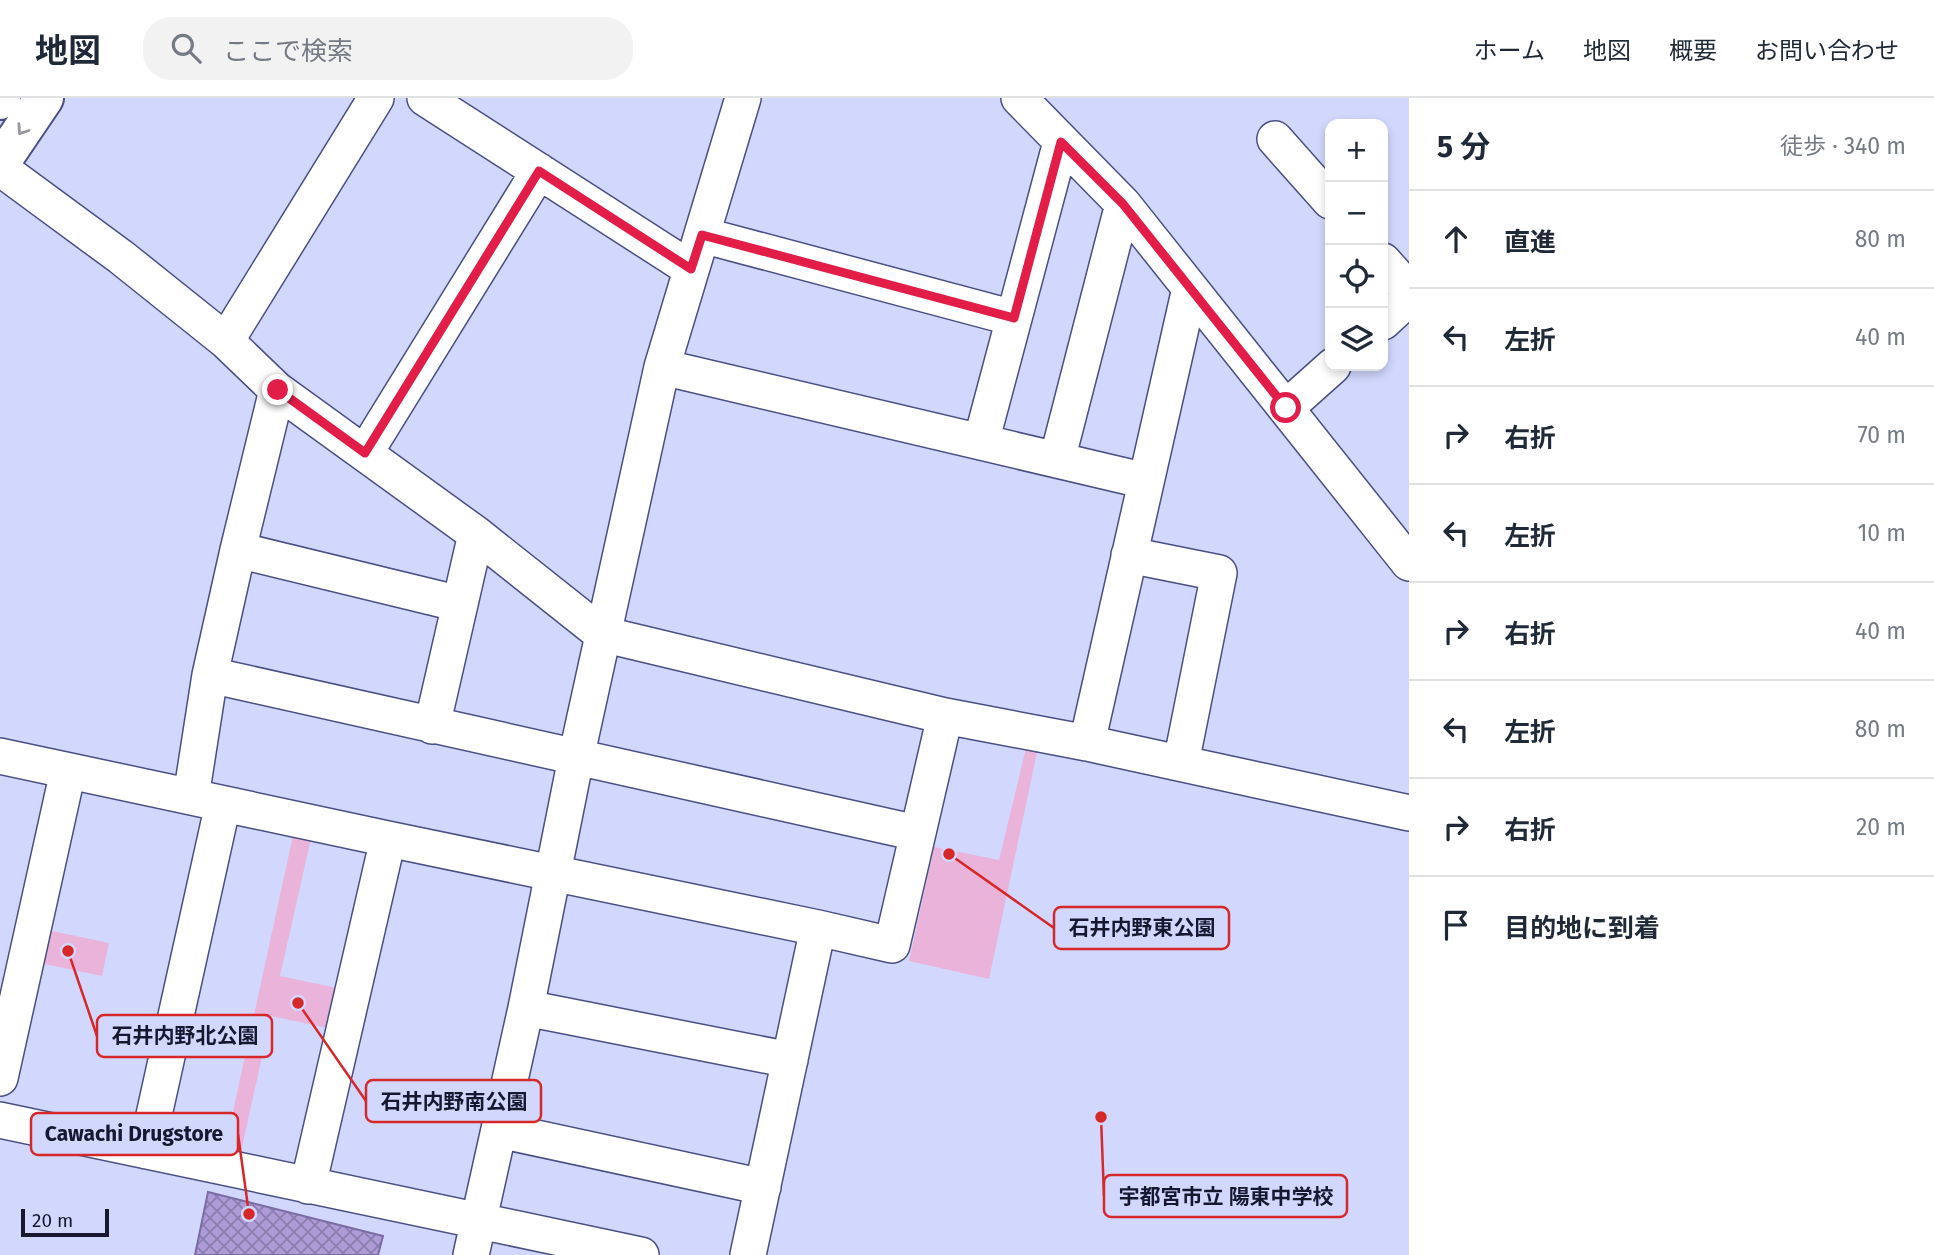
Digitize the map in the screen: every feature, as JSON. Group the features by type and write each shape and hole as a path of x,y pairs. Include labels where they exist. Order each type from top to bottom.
{"highway":[{"path":"0,163 44,98"}],"street":[{"path":"226,341 376,98"},
{"path":"425,98 691,269"},
{"path":"471,1255 526,1008 602,634 662,367 743,98"},
{"path":"1019,98 1123,204 1409,563"},
{"path":"1275,139 1325,195"},
{"path":"981,442 1061,142"},
{"path":"0,169 121,257 226,341 278,390 476,534 602,634 945,716 1087,743 1409,813"},
{"path":"365,453 539,171"},
{"path":"1057,460 1123,204"},
{"path":"702,235 1014,318"},
{"path":"1388,267 1409,290"},
{"path":"1087,743 1190,288"},
{"path":"1388,317 1409,298"},
{"path":"662,367 1146,481"},
{"path":"1286,408 1327,371"},
{"path":"146,1151 207,800 210,675 278,390"},
{"path":"432,726 476,534"},
{"path":"238,550 460,604"},
{"path":"1129,555 1219,573 1181,763"},
{"path":"210,675 917,833"},
{"path":"0,756 892,945 945,716"},
{"path":"0,1079 68,771"},
{"path":"308,1186 388,839"},
{"path":"748,1255 818,928"},
{"path":"526,1008 790,1060"},
{"path":"0,1120 641,1255"},
{"path":"499,1130 763,1187"}],"shaded area":[{"path":"1028,740 1039,743 989,979 909,961 934,847 999,860"},
{"path":"294,831 312,834 280,976 342,989 333,1029 271,1016 240,1156 224,1153"},
{"path":"33,927 109,943 102,976 26,960"}],"building":[{"path":"208,1192 383,1236 378,1255 195,1255"}],"place":[{"name":"石井内野東公園","path":"949,854"},
{"name":"石井内野北公園","path":"68,951"},
{"name":"石井内野南公園","path":"298,1003"},
{"name":"宇都宮市立 陽東中学校","path":"1101,1117"},
{"name":"Cawachi Drugstore","path":"249,1214"}],"route":[{"path":"278,390 365,453 539,171 691,269 702,235 1014,318 1061,142 1123,204 1286,408"}]}
